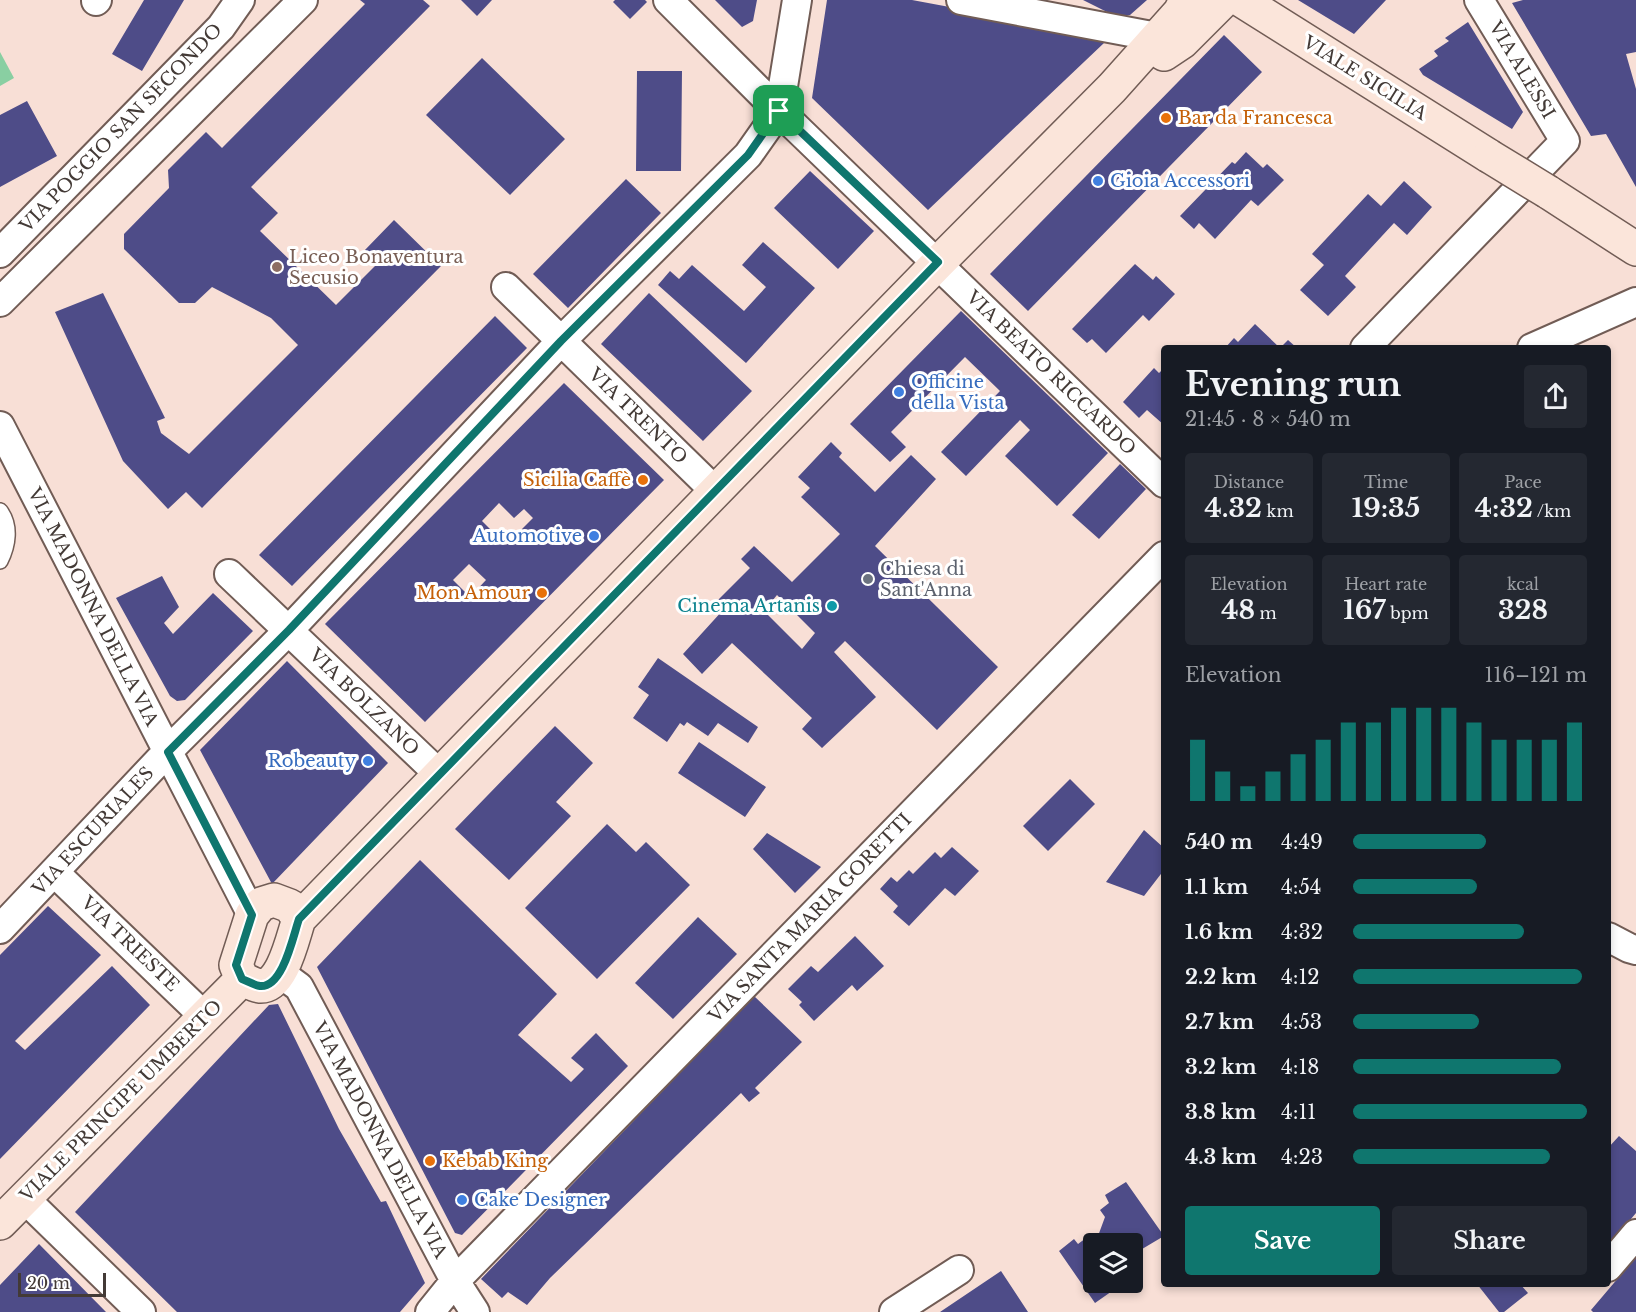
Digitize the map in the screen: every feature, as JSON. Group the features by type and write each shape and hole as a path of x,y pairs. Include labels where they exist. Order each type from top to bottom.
{"main road":[{"path":"299,919 291,906 274,900 261,904 252,915 236,965 242,979 260,986 270,984 280,973 299,919 938,262 1112,88 1180,12 1186,0"},
{"path":"1112,88 1182,42 1224,0"},
{"name":"VIALE SICILIA","path":"1241,0 1636,249"},
{"name":"VIALE PRINCIPE UMBERTO","path":"0,1223 242,979"}],"street":[{"name":"VIA POGGIO SAN SECONDO","path":"0,253 221,27 240,0"},
{"path":"0,302 303,0"},
{"name":"VIA BEATO RICCARDO","path":"668,0 779,111 938,262 1161,480"},
{"name":"VIA ESCURIALES","path":"0,929 168,752 289,630 561,341 748,155 779,111 797,0"},
{"path":"961,0 1157,37"},
{"name":"VIA ALESSI","path":"1368,345 1565,141 1479,0"},
{"name":"VIA TRENTO","path":"506,286 715,491"},
{"path":"1539,345 1625,307"},
{"name":"VIA MADONNA DELLA VIA","path":"0,426 252,915"},
{"name":"VIA SANTA MARIA GORETTI","path":"430,1312 455,1281 1161,559"},
{"name":"VIA BOLZANO","path":"229,574 439,774"},
{"name":"VIA TRIESTE","path":"55,873 204,1016"},
{"path":"1611,939 1636,950"},
{"name":"VIA MADONNA DELLA VIA","path":"280,973 299,987 455,1281 475,1312"},
{"path":"24,1198 141,1312"},
{"path":"1611,1263 1636,1234"},
{"path":"894,1312 959,1270"}],"lane":[{"path":"0,511 7,521 7,536 0,561"}],"green space":[{"path":"0,52 14,78 0,86"}],"building":[{"path":"144,0 184,0 142,71 112,54"},
{"path":"360,0 423,0 430,6 251,187 278,213 260,231 336,305 377,264 364,251 394,220 441,266 202,508 186,492 168,509 123,461 55,312 103,293 165,418 157,421 161,433 189,454 298,345 271,318 212,287 195,303 179,303 124,249 124,234 169,188 168,170 206,132 222,148 365,4"},
{"path":"461,0 492,0 477,16"},
{"path":"615,0 645,0 647,2 630,19 613,2"},
{"path":"715,0 757,0 753,21 742,27"},
{"path":"827,0 912,0 1101,35 1104,43 928,210 812,98"},
{"path":"1083,0 1147,0 1130,15 1117,17"},
{"path":"1298,0 1386,0 1354,34"},
{"path":"1523,0 1636,0 1636,52 1626,54 1636,89 1636,187 1606,134 1591,136 1512,3"},
{"path":"1468,22 1523,112 1512,129 1423,75 1419,69 1438,56 1434,51 1449,41 1445,38"},
{"path":"1224,35 1262,72 1028,311 990,274"},
{"path":"482,58 565,139 510,195 426,115"},
{"path":"637,71 682,71 681,171 636,171"},
{"path":"27,101 57,156 0,187 0,115"},
{"path":"1246,152 1263,168 1267,164 1284,180 1258,206 1251,200 1215,239 1199,223 1194,229 1180,216 1232,162 1235,164"},
{"path":"810,171 874,231 838,269 774,208"},
{"path":"626,179 661,213 568,308 533,274"},
{"path":"1404,181 1432,207 1407,235 1394,223 1345,276 1356,287 1328,316 1300,290 1324,265 1312,254 1368,194 1381,206"},
{"path":"763,242 815,288 746,363 658,285 670,271 679,279 692,265 744,311 766,287 742,265"},
{"path":"1135,264 1153,280 1156,276 1175,294 1149,321 1143,315 1106,353 1092,339 1087,343 1072,329"},
{"path":"649,293 752,391 703,441 601,344"},
{"path":"961,311 1108,453 1057,506 1005,456 1030,430 1020,420 966,476 941,452 1000,391 965,357 891,432 906,447 890,462 850,424"},
{"path":"495,316 527,348 292,586 259,555"},
{"path":"1255,324 1277,345 1228,345 1234,338 1238,342"},
{"path":"1288,340 1294,345 1283,345"},
{"path":"1154,368 1159,373 1161,371 1161,422 1147,410 1139,418 1123,402"},
{"path":"564,383 664,480 425,722 325,624","holes":["499,503 514,518 524,509 533,518 506,545 482,521","469,564 486,580 470,597 453,580"]},
{"path":"831,442 842,453 839,457 875,492 911,455 936,479 875,546 998,667 937,730 845,641 834,652 876,697 822,748 802,729 812,718 732,643 702,674 683,654 723,610 716,602 750,568 741,559 754,546 792,582 840,534 801,497 810,488 798,477","holes":["777,595 815,633 802,649 764,611"]},
{"path":"1120,464 1146,489 1099,539 1072,515"},
{"path":"162,576 179,607 164,623 173,634 213,593 253,631 185,700 177,701 170,696 116,598"},
{"path":"658,658 758,727 748,743 718,723 708,736 687,722 684,726 680,723 667,742 633,718 649,695 638,687"},
{"path":"287,661 388,763 272,884 200,750"},
{"path":"555,726 593,763 556,802 571,816 509,880 455,829"},
{"path":"699,742 766,787 745,817 678,773"},
{"path":"1070,779 1095,804 1048,851 1023,826"},
{"path":"607,824 636,852 646,842 690,885 597,979 525,908"},
{"path":"1144,830 1161,845 1161,874 1144,896 1106,882"},
{"path":"767,833 821,867 795,893 753,849"},
{"path":"952,847 979,871 955,896 945,888 909,926 893,912 898,906 880,889 891,877 897,882 909,870 913,874 935,852 941,858"},
{"path":"420,860 557,994 518,1035 571,1082 584,1069 571,1058 596,1033 628,1066 462,1235 455,1233 317,967"},
{"path":"48,906 101,955 15,1041 25,1050 112,966 150,1005 0,1159 0,955"},
{"path":"698,917 737,954 673,1019 635,983"},
{"path":"855,936 884,966 857,991 852,985 814,1021 799,1005 802,1002 788,989 811,966 818,972"},
{"path":"754,996 802,1042 755,1088 760,1093 749,1102 741,1093 550,1278 527,1305 508,1292 502,1298 481,1279"},
{"path":"278,1004 339,1129 381,1202 386,1201 425,1283 400,1312 177,1312 75,1212 269,1005"},
{"path":"1619,1136 1636,1151 1636,1213 1611,1242 1611,1145"},
{"path":"1126,1182 1161,1232 1161,1238 1143,1248 1143,1233 1099,1233 1105,1217 1100,1210 1109,1203 1105,1195"},
{"path":"1074,1239 1078,1244 1083,1240 1083,1286 1059,1251"},
{"path":"39,1244 106,1312 0,1312 0,1285"},
{"path":"1636,1257 1636,1312 1593,1312 1591,1310"},
{"path":"1001,1271 1028,1312 940,1312"},
{"path":"1479,1287 1523,1287 1528,1293 1504,1312 1499,1312"},
{"path":"1088,1293 1109,1293 1095,1303"}],"place":[{"name":"Bar da Francesca","path":"1166,118"},
{"name":"Gioia Accessori","path":"1098,181"},
{"name":"Liceo Bonaventura Secusio","path":"277,267"},
{"name":"Officine della Vista","path":"899,392"},
{"name":"Sicilia Caffè","path":"643,480"},
{"name":"Automotive","path":"594,536"},
{"name":"Chiesa di Sant'Anna","path":"868,579"},
{"name":"Mon Amour","path":"542,593"},
{"name":"Cinema Artanis","path":"832,606"},
{"name":"Robeauty","path":"368,761"},
{"name":"Kebab King","path":"430,1161"},
{"name":"Cake Designer","path":"462,1200"}],"route":[{"path":"779,111 938,262 299,919 280,973 270,984 260,986 242,979 236,965 252,915 168,752 289,630 561,341 748,155 779,111"}]}
